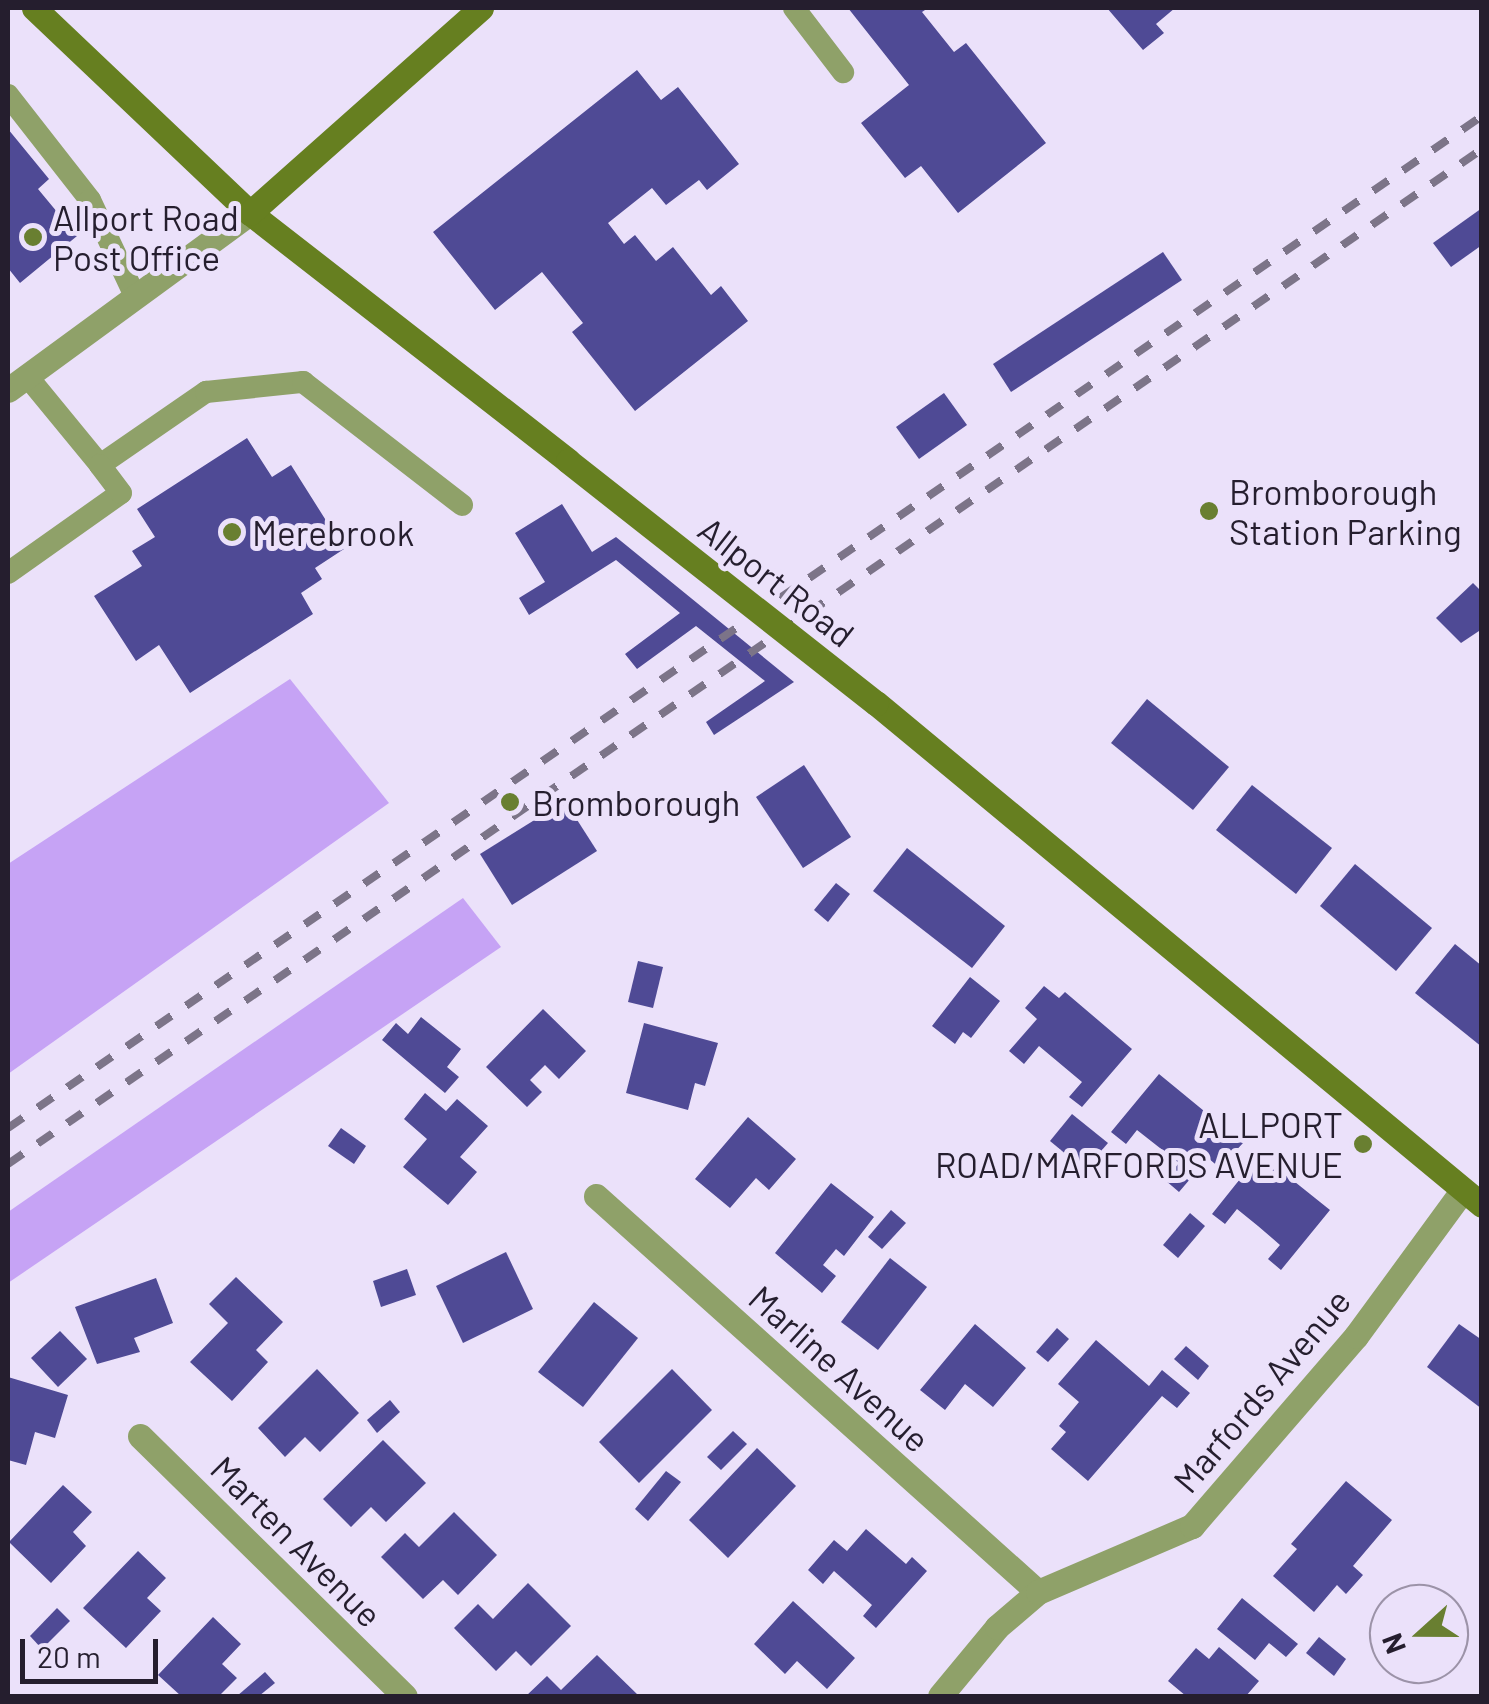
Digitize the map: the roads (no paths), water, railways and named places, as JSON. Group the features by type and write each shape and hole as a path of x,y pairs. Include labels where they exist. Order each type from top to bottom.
{"street":[{"name":"Allport Road","path":"34,8 250,213 876,703 1164,936 1472,1198"},
{"path":"17,383 250,213 480,8"},
{"name":"Marline Avenue","path":"596,1196 1038,1592"},
{"name":"Marfords Avenue","path":"940,1696 997,1627 1038,1592 1192,1526 1472,1198"},
{"name":"Marten Avenue","path":"140,1436 405,1696"}],"lane":[{"path":"794,8 843,72"},
{"path":"8,95 90,200 136,298"},
{"path":"100,465 206,392 304,382 462,505"},
{"path":"8,573 121,493 100,465 17,383"}],"railway":[{"path":"8,1128 1482,116"},
{"path":"8,1164 1482,149"}],"place":[{"name":"Allport Road Post Office","path":"33,237"},
{"name":"Bromborough Station Parking","path":"1209,511"},
{"name":"Merebrook","path":"232,532"},
{"name":"Bromborough","path":"510,802"},
{"name":"ALLPORT ROAD/MARFORDS AVENUE","path":"1363,1144"}]}
